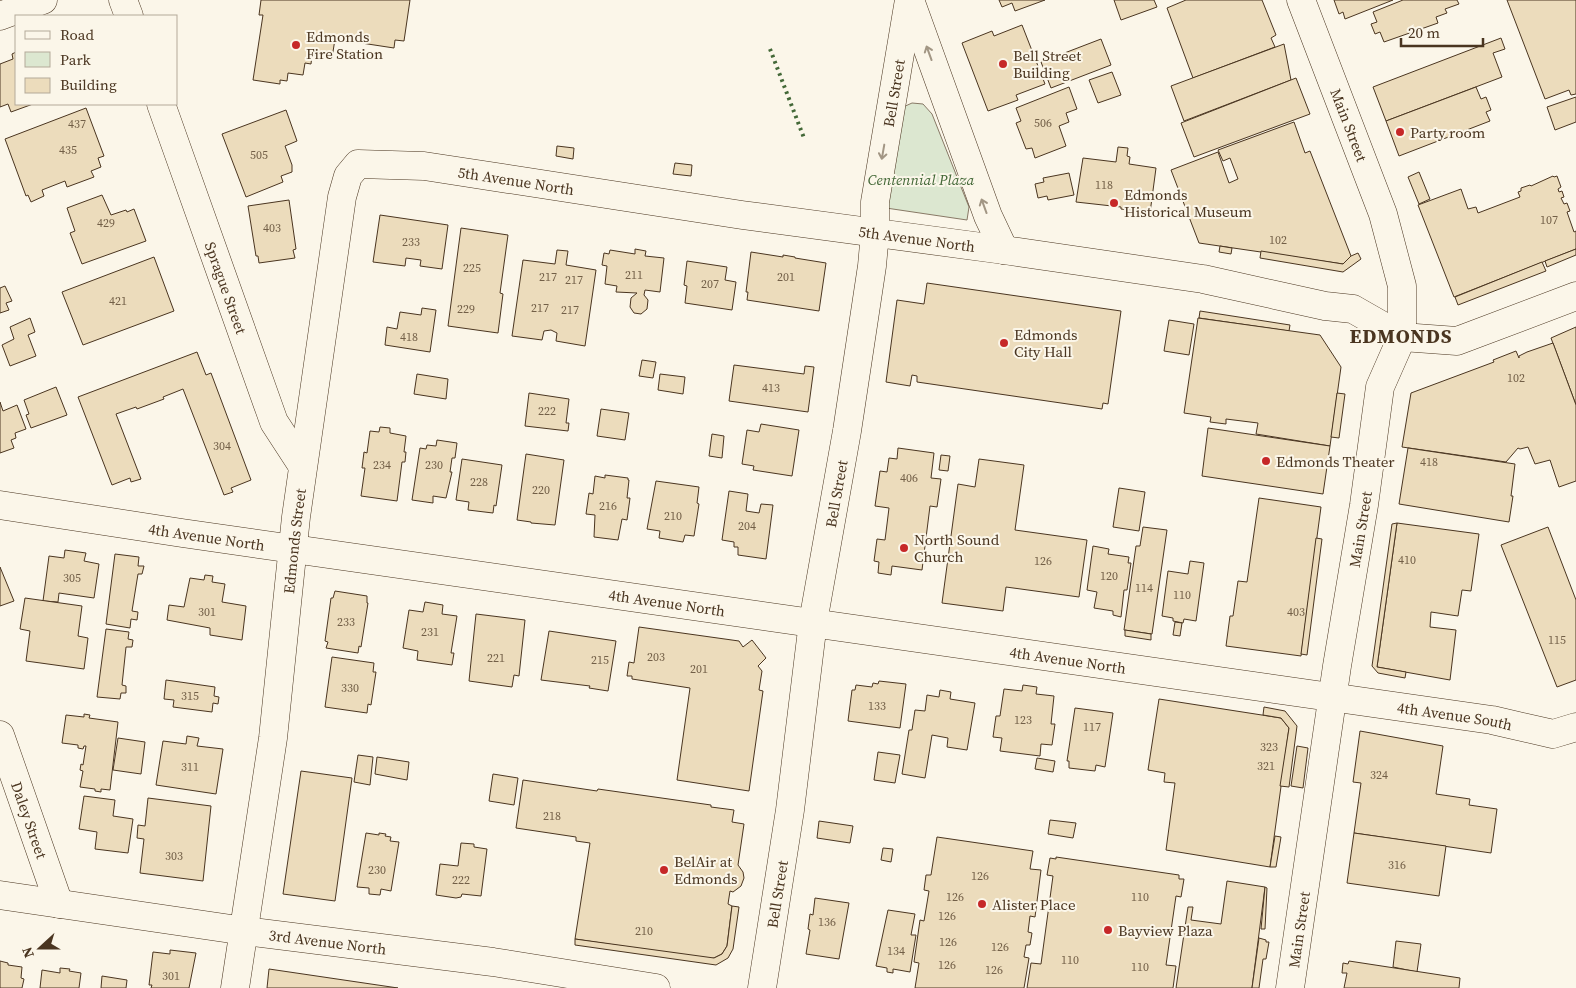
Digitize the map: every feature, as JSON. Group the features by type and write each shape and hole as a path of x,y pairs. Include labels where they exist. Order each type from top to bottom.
{"street":[{"path":"0,16 43,0"},
{"path":"123,0 129,15"},
{"name":"Bell Street","path":"762,988 790,810 813,622 847,430 872,266 875,202 909,0"},
{"name":"Bell Street","path":"909,0 988,216 1004,250"},
{"name":"Main Street","path":"1290,988 1364,505 1380,387 1402,337 1402,286 1383,214 1302,0"},
{"name":"Sprague Street","path":"161,105 274,422 302,466"},
{"name":"Edmonds Street","path":"235,988 273,738 302,466 342,197 348,176 358,164 424,166"},
{"name":"5th Avenue North","path":"424,166 742,215 1203,279 1325,306 1353,309 1402,337"},
{"path":"1402,337 1457,341 1576,296"},
{"name":"4th Avenue North","path":"0,505 1333,698"},
{"name":"4th Avenue South","path":"1333,698 1492,720 1553,734 1576,727"},
{"name":"Daley Street","path":"0,734 60,904"},
{"name":"3rd Avenue North","path":"0,896 244,931 493,962 656,988"}],"green space":[{"name":"Centennial Plaza","path":"912,103 923,104 932,114 969,207 967,220 886,208 901,108"}],"building":[{"name":"Edmonds Fire Station","path":"261,0 410,0 404,41 395,40 394,48 335,39 332,58 312,55 311,64 305,63 303,75 288,73 287,81 280,80 280,84 253,80 263,15 259,15"},
{"path":"999,0 1045,0 1015,11 1012,3 1002,7"},
{"path":"1114,0 1154,0 1157,7 1121,20"},
{"path":"1186,0 1262,0 1276,35 1271,38 1275,47 1193,78 1167,8"},
{"path":"1334,0 1393,0 1345,19 1343,12 1339,14"},
{"path":"1403,0 1457,0 1459,4 1445,9 1447,13 1436,17 1438,23 1384,42 1380,32 1375,34 1371,24 1377,22 1373,12"},
{"path":"1507,0 1576,0 1576,94 1571,95 1569,90 1545,99"},
{"name":"Bell Street Building","path":"1022,25 1045,84 1016,95 1018,100 988,111 962,43 992,31 994,36"},
{"path":"1501,38 1505,49 1493,53 1502,77 1386,121 1373,87"},
{"path":"1101,39 1111,65 1051,88 1041,62"},
{"path":"1284,44 1291,80 1184,121 1171,86"},
{"path":"15,52 15,105 30,105 11,112 8,104 0,107 0,64 13,59 12,54"},
{"path":"1112,72 1121,95 1098,103 1089,80"},
{"path":"1296,78 1310,114 1194,157 1181,123"},
{"path":"1069,87 1077,109 1066,113 1069,122 1059,126 1066,146 1035,158 1032,148 1026,149 1016,123 1021,121 1016,108"},
{"path":"1476,87 1481,99 1486,97 1491,110 1486,112 1490,121 1399,156 1386,121"},
{"path":"1576,97 1576,122 1555,130 1547,107"},
{"path":"86,108 104,156 98,158 101,167 91,171 94,177 67,187 65,181 42,190 44,196 31,202 28,195 26,196 5,139"},
{"path":"286,110 297,141 285,146 292,165 292,172 281,176 283,182 246,197 222,134"},
{"path":"1294,122 1305,153 1310,151 1351,256 1343,264 1199,243 1171,170 1218,152 1229,183 1238,179 1230,158 1223,161 1218,150"},
{"path":"557,146 574,148 573,159 556,156"},
{"path":"1118,147 1128,148 1129,164 1156,168 1150,213 1121,209 1121,207 1076,202 1083,158 1116,162"},
{"path":"675,163 692,165 691,176 673,174"},
{"path":"1419,172 1430,199 1419,204 1408,177"},
{"path":"1069,173 1074,195 1048,200 1047,196 1038,198 1035,184 1044,182 1043,178"},
{"path":"1557,176 1561,187 1558,189 1559,192 1562,191 1564,197 1561,198 1564,204 1567,203 1570,211 1567,212 1574,232 1576,231 1576,249 1454,297 1418,205 1461,189 1468,209 1476,207 1478,213 1520,197 1518,192 1521,191 1521,188 1531,186"},
{"path":"102,195 111,215 134,209 146,241 82,264 70,233 75,231 67,208"},
{"path":"289,200 296,249 293,250 295,258 259,263 258,256 256,256 248,206"},
{"path":"380,215 448,225 442,269 420,266 421,260 406,258 405,266 373,262"},
{"path":"461,228 508,235 500,293 503,294 498,333 448,326"},
{"path":"1220,246 1232,248 1231,254 1219,252"},
{"path":"635,249 646,251 645,256 664,258 660,292 645,290 644,295 648,300 647,309 641,314 634,313 630,307 631,298 637,293 616,292 617,286 605,284 607,266 602,265 604,253 609,254 610,250 635,254"},
{"path":"1576,249 1576,255 1547,267 1545,261"},
{"path":"557,250 568,251 566,265 596,270 585,346 556,341 557,333 551,330 544,331 542,340 512,336 523,260 555,264"},
{"path":"1261,251 1343,264 1351,256 1358,253 1361,259 1343,272 1260,258"},
{"path":"751,252 783,257 783,255 826,263 819,311 747,300 748,292 746,292"},
{"path":"154,257 174,311 83,345 62,292"},
{"path":"687,261 727,267 725,280 736,282 732,310 685,303 687,286 684,285"},
{"path":"1542,262 1546,271 1458,305 1455,297"},
{"name":"Edmonds City Hall","path":"927,283 1121,311 1108,404 1103,403 1102,409 917,382 917,376 912,375 910,386 886,382 897,300 924,304"},
{"path":"5,286 12,301 6,303 9,310 0,313 0,288"},
{"path":"422,308 436,310 430,352 385,345 387,327 397,329 400,312 421,315"},
{"path":"1200,311 1290,325 1289,331 1199,318"},
{"path":"30,318 35,332 28,335 36,356 10,366 2,345 14,339 10,327"},
{"path":"1198,318 1320,335 1341,367 1330,446 1256,434 1258,423 1226,419 1226,424 1210,422 1211,417 1184,413"},
{"path":"1169,320 1194,324 1189,355 1164,351"},
{"path":"1576,327 1576,405 1551,338"},
{"path":"1553,343 1576,405 1576,481 1559,487 1550,460 1535,464 1528,447 1518,448 1506,462 1402,447 1411,393 1494,362 1493,360 1516,351 1519,358 1519,356 1527,352"},
{"path":"197,352 206,375 211,373 251,480 231,488 233,492 224,495 183,389 163,397 164,399 116,414 141,479 131,482 130,478 112,485 78,397"},
{"path":"642,360 656,362 653,378 639,376"},
{"path":"734,365 804,374 805,366 814,367 808,412 729,401"},
{"path":"417,374 448,379 446,399 414,394"},
{"path":"660,374 685,377 683,394 658,390"},
{"path":"56,387 67,415 31,428 26,415 29,414 24,400"},
{"path":"529,393 569,399 566,423 569,423 568,431 525,426"},
{"path":"1337,393 1345,394 1339,438 1331,437"},
{"path":"0,402 3,411 17,405 26,429 15,433 16,438 11,440 14,448 0,453"},
{"path":"601,409 629,413 625,440 597,436"},
{"path":"761,424 799,430 792,476 753,470 754,466 742,464 747,430 759,432"},
{"path":"380,427 390,428 390,433 406,436 405,462 402,462 397,501 361,496 365,468 362,468 364,452 367,453 370,431 379,432"},
{"name":"Edmonds Theater","path":"1208,428 1330,446 1323,494 1202,476"},
{"path":"712,434 724,436 722,458 709,456"},
{"path":"437,440 457,443 455,458 452,458 450,472 452,472 446,498 433,496 433,503 412,500 420,448 426,449 427,445 436,446"},
{"path":"898,448 934,453 931,478 941,479 937,507 930,506 922,570 892,566 891,575 878,573 879,562 874,561 877,539 885,540 889,508 875,506 880,471 887,472 889,458 897,459"},
{"path":"1408,448 1515,464 1509,522 1399,504"},
{"path":"526,454 564,460 555,525 517,520"},
{"path":"941,455 950,456 948,471 939,470"},
{"path":"462,459 502,465 496,506 494,505 493,513 468,510 469,502 456,500"},
{"path":"979,459 1024,465 1015,530 1087,540 1079,597 1006,587 1003,611 942,603 958,484 975,487"},
{"path":"605,475 628,478 629,480 627,498 630,498 627,520 622,519 618,540 594,537 595,515 586,514 589,493 593,494 595,476 605,478"},
{"path":"656,481 699,487 697,503 699,504 694,536 685,535 683,542 659,538 660,531 647,529"},
{"path":"1119,488 1145,492 1139,531 1113,527"},
{"path":"729,491 748,494 746,511 759,513 761,504 773,505 766,559 738,555 738,547 734,547 734,542 722,540"},
{"path":"1259,498 1321,507 1301,656 1226,646 1230,616 1233,616 1238,581 1247,582"},
{"path":"1397,523 1479,534 1471,591 1462,590 1458,616 1431,612 1430,627 1456,630 1450,680 1377,667"},
{"path":"1397,523 1377,667 1406,672 1405,678 1378,673 1372,666 1392,524"},
{"path":"1143,527 1167,530 1152,634 1124,630 1136,546 1140,546"},
{"path":"1548,527 1576,600 1576,680 1557,687 1501,545"},
{"path":"1316,538 1322,539 1307,655 1301,654"},
{"path":"1093,546 1109,549 1108,554 1129,557 1128,563 1131,563 1127,590 1124,590 1121,617 1113,615 1113,611 1094,608 1097,592 1087,590"},
{"path":"65,550 86,553 84,561 99,564 94,598 59,593 58,602 43,601 49,556 64,558"},
{"path":"115,554 139,557 138,566 144,566 142,574 138,574 132,611 138,612 137,620 131,619 130,628 106,624"},
{"path":"1190,561 1204,563 1196,621 1184,619 1183,623 1173,621 1173,618 1162,616 1168,571 1188,574"},
{"path":"0,567 14,601 0,606"},
{"path":"205,575 213,576 212,582 225,584 222,602 246,606 242,640 210,635 210,628 167,620 169,605 184,607 190,578 204,580"},
{"path":"335,591 367,596 368,603 361,647 359,646 358,653 326,648 328,642 325,641 331,598 333,598"},
{"path":"25,598 82,606 78,636 88,638 84,669 26,661 30,631 20,629"},
{"path":"425,602 443,605 442,614 457,616 451,653 454,653 452,665 417,660 418,651 403,648 409,610 423,612"},
{"path":"476,614 525,620 519,676 514,675 512,687 469,681"},
{"path":"1175,622 1182,623 1180,636 1173,635"},
{"path":"639,627 739,641 743,647 752,640 766,658 758,666 762,671 759,690 763,691 749,791 677,780 690,688 632,679 632,676 627,676 629,662 634,663"},
{"path":"106,629 129,632 128,639 133,640 132,647 126,647 122,685 126,686 126,693 121,693 120,699 97,697"},
{"path":"1125,630 1151,634 1151,640 1125,636"},
{"path":"549,631 616,641 608,691 589,688 590,686 541,680"},
{"path":"332,657 374,663 373,672 376,672 371,705 368,704 367,713 325,707"},
{"path":"166,680 215,687 214,696 219,697 218,704 213,703 212,712 173,707 174,700 164,699"},
{"path":"879,681 906,684 900,728 848,721 852,690 855,690 856,685 872,687 873,683 878,684"},
{"path":"1023,685 1037,687 1036,694 1054,696 1051,724 1055,724 1052,745 1041,744 1040,756 1000,751 1002,738 993,737 996,716 1000,716 1004,689 1022,691"},
{"path":"940,690 951,692 950,699 975,703 967,750 947,747 948,738 932,735 925,778 902,774 909,730 912,730 915,710 925,711 927,695 939,697"},
{"path":"1159,699 1281,718 1289,728 1270,867 1166,850 1175,783 1164,782 1165,773 1148,770"},
{"path":"1264,707 1285,711 1297,726 1289,787 1280,786 1289,728 1281,718 1263,715"},
{"path":"1075,708 1113,713 1105,767 1096,765 1095,771 1069,768 1069,761 1067,761"},
{"path":"84,714 90,715 89,718 118,722 110,790 101,789 101,792 95,791 95,789 80,787 83,771 80,770 81,764 83,765 86,746 83,749 78,748 78,745 62,743 66,715 84,717"},
{"path":"1360,731 1443,746 1436,794 1470,799 1469,805 1497,809 1491,853 1354,833 1361,783 1353,782"},
{"path":"187,736 199,738 197,746 223,749 216,794 156,785 163,741 186,744"},
{"path":"118,738 145,742 141,774 113,770"},
{"path":"1297,746 1308,748 1303,788 1291,786"},
{"path":"878,752 900,755 895,783 874,780"},
{"path":"358,755 373,757 370,785 354,782"},
{"path":"377,757 409,762 407,780 375,774"},
{"path":"1037,758 1055,761 1053,772 1035,769"},
{"path":"301,771 352,778 335,901 283,894"},
{"path":"493,774 518,778 514,805 489,801"},
{"name":"BelAir at Edmonds","path":"523,780 711,805 711,807 734,810 732,822 744,824 738,865 743,872 744,878 741,886 733,892 730,891 728,904 732,906 727,946 722,954 708,959 575,939 590,843 576,841 576,837 516,828"},
{"path":"84,796 115,800 113,816 133,819 128,853 95,849 97,832 79,829"},
{"path":"148,798 211,806 203,881 140,873 144,839 137,838 138,825 145,826"},
{"path":"1050,820 1076,823 1073,838 1048,834"},
{"path":"819,821 853,826 850,843 817,838"},
{"path":"366,833 386,834 385,836 391,837 390,841 399,842 391,891 381,889 380,895 369,894 369,888 357,887"},
{"path":"1354,833 1446,846 1439,896 1347,883"},
{"path":"1275,836 1281,837 1276,867 1270,867"},
{"name":"Alister Place","path":"937,837 1033,851 1030,869 1041,870 1035,917 1030,916 1028,932 1032,933 1030,945 1026,945 1024,957 1029,958 1024,988 915,988 919,963 914,962 920,920 924,921 929,891 924,890 926,875 931,875"},
{"path":"461,843 474,844 474,847 487,849 481,896 462,894 461,897 456,898 436,895 440,864 458,866"},
{"path":"883,848 893,849 891,862 881,860"},
{"name":"Bayview Plaza","path":"1056,857 1179,875 1179,879 1184,879 1181,897 1176,896 1166,965 1176,966 1173,988 1027,988 1031,963 1041,964 1053,876 1047,875 1050,858 1056,859"},
{"path":"1227,881 1265,887 1252,988 1176,988 1188,907 1193,907 1191,920 1221,924"},
{"path":"1265,887 1267,888 1265,929 1261,929"},
{"path":"815,898 849,903 839,959 806,954 810,930 808,929 810,914 813,915"},
{"path":"732,906 739,907 733,949 728,958 716,965 575,945 575,939 714,958 722,954 727,946"},
{"path":"888,910 915,914 911,935 916,935 910,972 893,969 893,973 887,972 887,968 876,966"},
{"path":"1259,938 1269,942 1266,959 1263,959 1259,988 1252,988"},
{"path":"1396,941 1421,944 1417,972 1393,967"},
{"path":"170,950 196,953 189,988 151,988 152,985 149,985 153,952 170,954"},
{"path":"0,961 8,963 8,965 22,967 21,978 24,979 22,988 0,988"},
{"path":"1349,961 1460,978 1459,988 1344,988 1347,973 1342,973 1343,963 1348,964"},
{"path":"60,968 81,973 79,988 40,988 42,970 60,973"},
{"path":"269,969 398,988 267,988"},
{"path":"102,976 127,980 126,988 101,988"}],"hedge":[{"path":"770,49 804,138"}],"place":[{"name":"Edmonds Fire Station","path":"296,45"},
{"name":"Bell Street Building","path":"1003,64"},
{"name":"Party room","path":"1400,132"},
{"name":"Edmonds Historical Museum","path":"1114,203"},
{"name":"Edmonds City Hall","path":"1004,343"},
{"name":"Edmonds Theater","path":"1266,461"},
{"name":"North Sound Church","path":"904,548"},
{"name":"BelAir at Edmonds","path":"664,870"},
{"name":"Alister Place","path":"982,904"},
{"name":"Bayview Plaza","path":"1108,930"}],"district":[{"name":"EDMONDS","path":"1401,336"}]}
